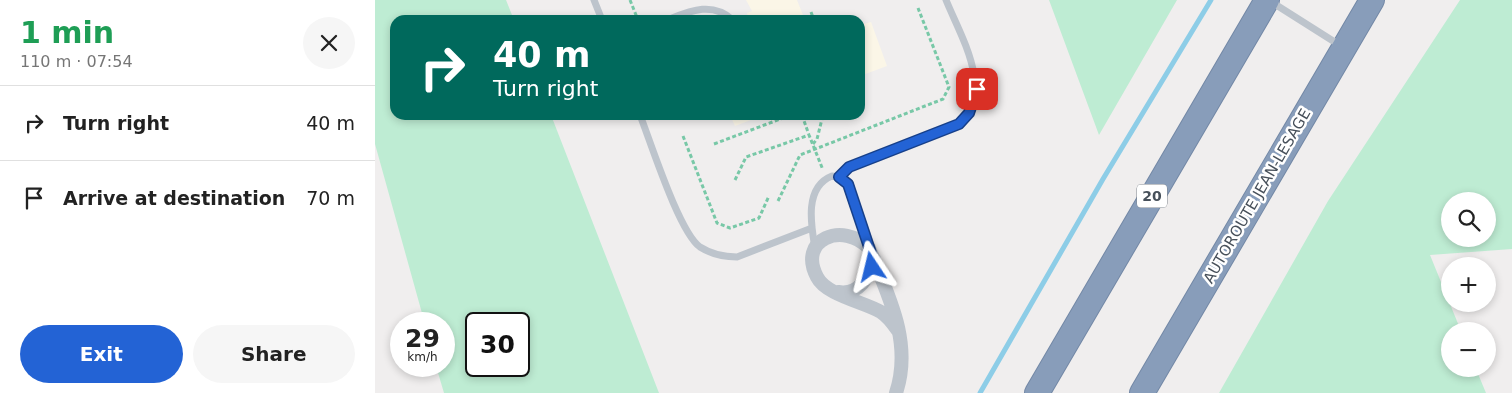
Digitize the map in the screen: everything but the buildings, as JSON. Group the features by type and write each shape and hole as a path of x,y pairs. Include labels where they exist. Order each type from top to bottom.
{"highway":[{"name":"20","path":"1037,393 1268,0"},
{"name":"AUTOROUTE JEAN-LESAGE","path":"1142,393 1372,0"}],"street":[{"path":"896,393 903,374 899,332 871,253 861,240 837,234 827,236 819,242 813,260 817,278 833,291 883,313 899,332"},
{"path":"833,291 842,293 857,288 869,276 871,253"}],"lane":[{"path":"594,0 600,15"},
{"path":"839,177 849,167 959,124 969,113 975,96 976,80 946,0"},
{"path":"1268,0 1344,48"},
{"path":"683,15 705,8 717,10 725,15"},
{"path":"642,120 683,225 700,247 726,257 737,257 812,228"},
{"path":"815,250 811,206 815,193 826,179 833,176 839,177 848,184 871,253"}],"path":[{"path":"630,0 635,15"},
{"path":"778,200 800,155 943,99 949,87 918,8"},
{"path":"714,144 778,120"},
{"path":"804,120 826,179"},
{"path":"813,145 817,139 822,120"},
{"path":"735,180 746,157 809,135"},
{"path":"683,136 717,223 730,228 759,218 769,196"}],"shaded area":[{"path":"746,0 797,0 803,15 748,15 747,13 752,11"},
{"path":"871,22 887,66 865,74 865,24"},
{"path":"732,120 751,120 735,126"}],"green space":[{"path":"375,0 506,0 512,15 390,15 390,120 553,120 659,393 444,393 439,377 455,377 455,312 422,312 375,144"},
{"path":"1049,0 1177,0 1099,135"},
{"path":"1460,0 1512,0 1512,249 1430,255 1441,282 1441,312 1453,312 1457,322 1441,322 1441,377 1479,377 1486,393 1219,393 1328,201"}],"waterway":[{"path":"980,393 1103,179 1211,0"}],"route":[{"path":"872,267 873,259 848,184 839,177 849,167 959,124 969,113 977,89"}]}
